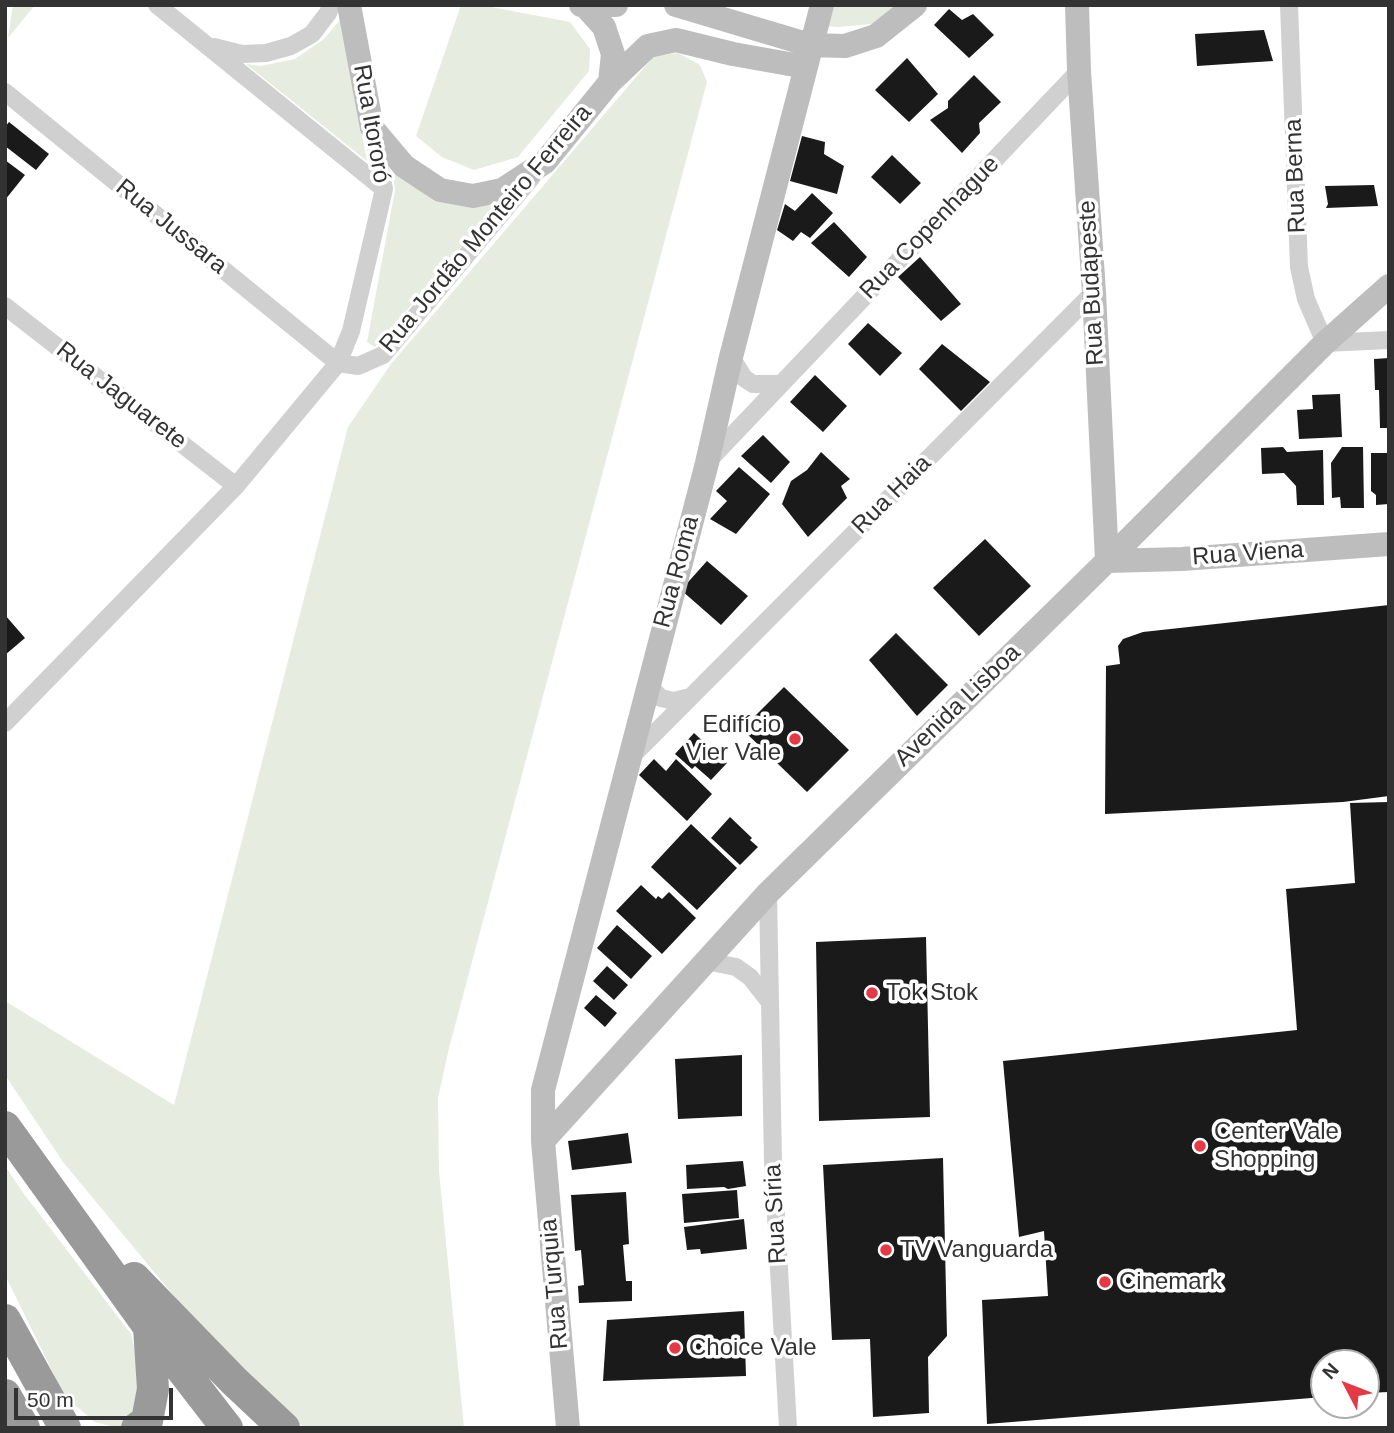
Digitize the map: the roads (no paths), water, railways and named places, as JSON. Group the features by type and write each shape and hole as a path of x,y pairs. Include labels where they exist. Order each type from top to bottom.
{"highway":[{"path":"5,1127 149,1327 226,1428"},
{"path":"45,1182 179,1326 284,1428"},
{"path":"5,1320 60,1417 80,1428"},
{"path":"137,1428 147,1420 153,1389 149,1327"},
{"path":"5,1395 24,1428"}],"main road":[{"name":"Rua Itororó","path":"349,5 372,128"},
{"path":"584,6 616,5"},
{"path":"676,5 808,56 876,36 915,5"},
{"name":"Rua Roma","path":"542,1141 543,1090 707,463 731,357 822,5"},
{"name":"Rua Budapeste","path":"1077,5 1107,561"},
{"path":"584,6 604,27 613,54 610,82"},
{"name":"Rua Jordão Monteiro Ferreira","path":"545,162 610,82 648,46 676,40 733,54 808,56"},
{"path":"372,128 404,166 440,190 473,196 502,190 545,162"},
{"name":"Avenida Lisboa","path":"542,1141 768,893 1325,343 1389,286"},
{"name":"Rua Viena","path":"1107,561 1182,559 1389,544"},
{"name":"Rua Turquia","path":"542,1141 568,1428"}],"street":[{"path":"157,5 384,189"},
{"path":"207,45 242,54 265,53 291,47 312,34 331,5"},
{"name":"Rua Berna","path":"1289,5 1299,267 1306,299 1325,343"},
{"name":"Rua Copenhague","path":"707,463 1079,71"},
{"name":"Rua Jussara","path":"5,92 338,363"},
{"name":"Rua Itororó","path":"338,363 351,331 384,189 372,128"},
{"name":"Rua Jordão Monteiro Ferreira","path":"338,363 358,366 383,355 545,162"},
{"name":"Rua Haia","path":"629,758 1094,292"},
{"name":"Rua Jaguarete","path":"5,306 236,486"},
{"path":"1325,343 1389,340"},
{"path":"731,357 744,379 753,384 780,384"},
{"path":"6,720 236,486 338,363"},
{"path":"648,685 661,698 674,701 690,697"},
{"name":"Rua Síria","path":"768,893 774,1176 788,1428"},
{"path":"706,961 736,967 750,977 769,1001"}],"place":[{"name":"Edifício Vier Vale","path":"795,739"},
{"name":"Tok Stok","path":"872,993"},
{"name":"Center Vale Shopping","path":"1200,1146"},
{"name":"TV Vanguarda","path":"886,1250"},
{"name":"Cinemark","path":"1105,1282"},
{"name":"Choice Vale","path":"675,1348"}]}
